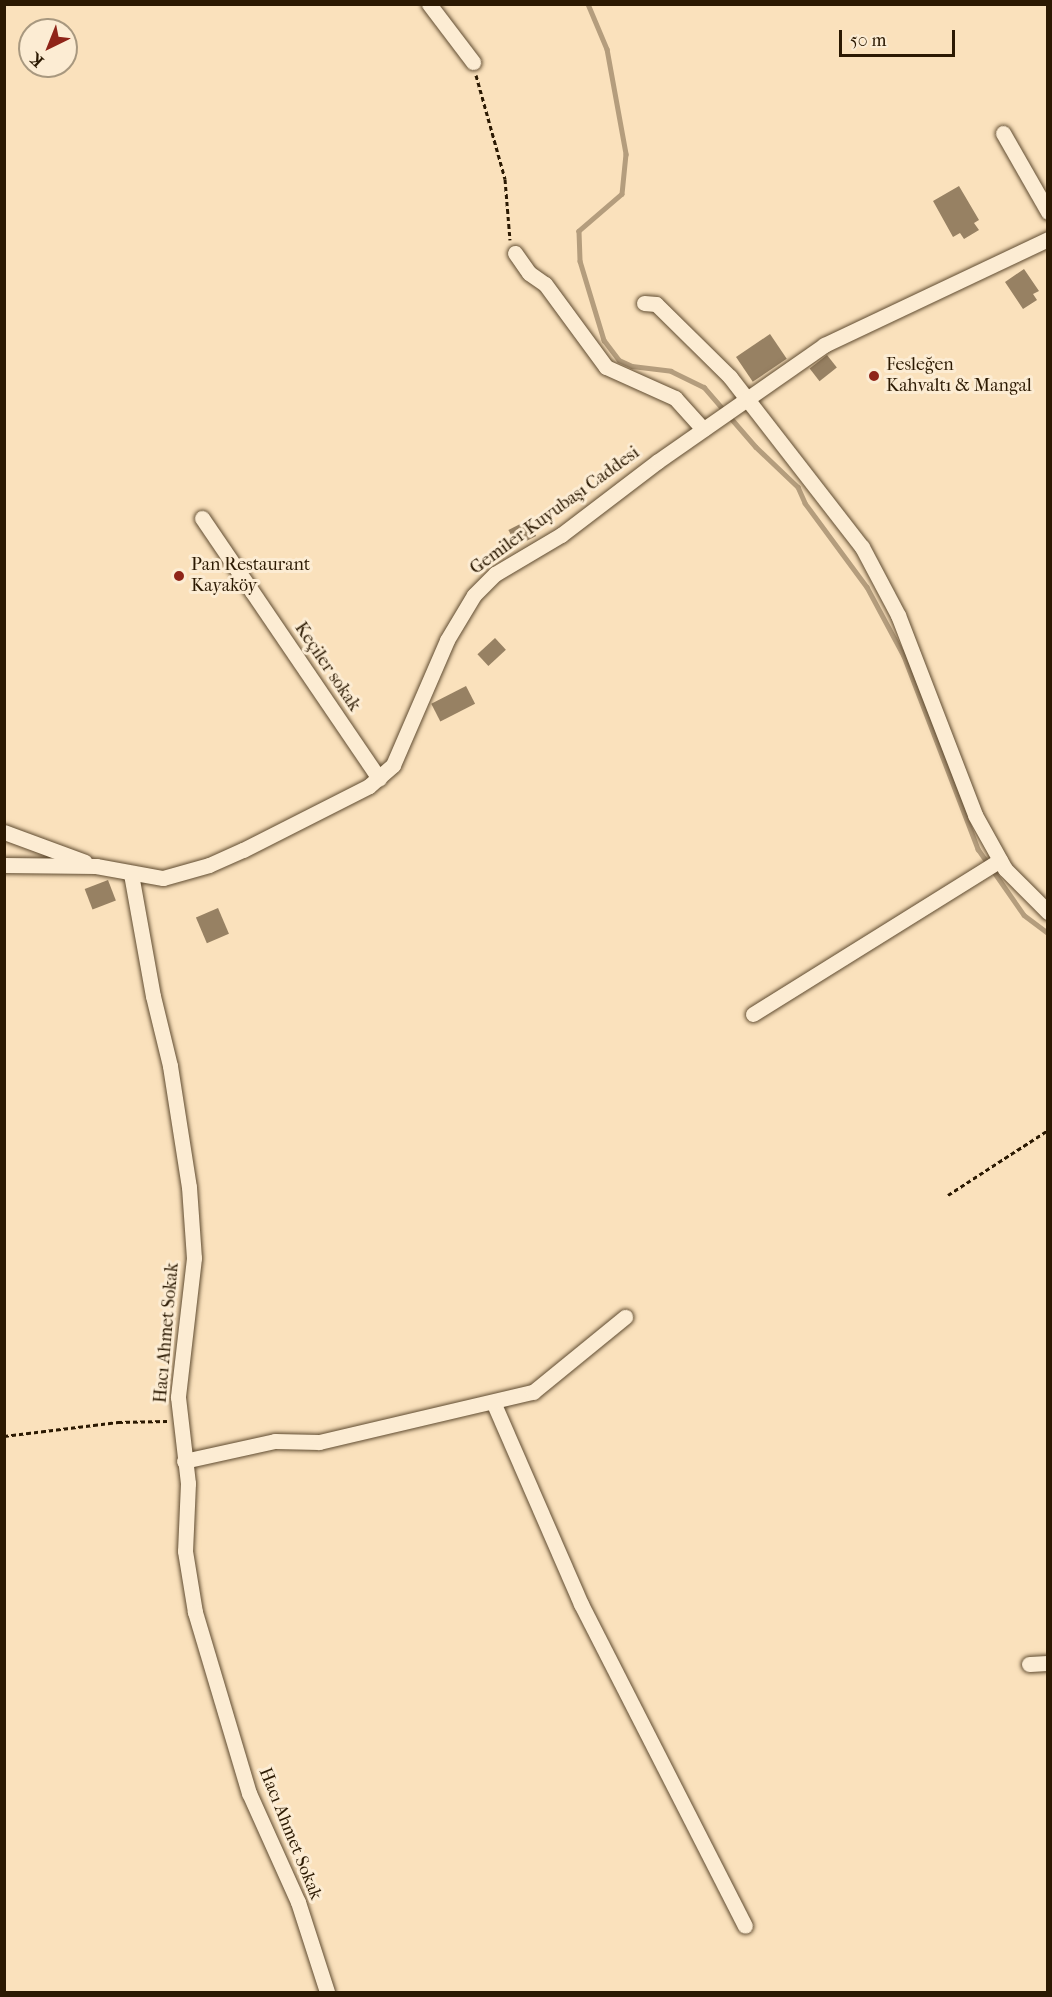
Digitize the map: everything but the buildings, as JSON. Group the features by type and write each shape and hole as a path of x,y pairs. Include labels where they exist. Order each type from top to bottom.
{"street":[{"path":"429,4 473,62"},
{"path":"1003,134 1047,212"},
{"name":"Gemiler Kuyubaşı Caddesi","path":"131,874 163,878 209,865 243,850 379,778 393,765 406,742 447,640 484,584 567,530 703,429 824,345 1047,239"},
{"path":"514,253 529,273 545,284 606,366 675,398 703,429"},
{"path":"644,303 656,304 730,377 743,402 809,474 862,547 898,615 961,782 999,861 1047,912"},
{"name":"Keçiler sokak","path":"202,518 379,778"},
{"path":"4,832 96,866 131,874"},
{"path":"753,1014 999,861"},
{"path":"4,865 96,866"},
{"name":"Hacı Ahmet Sokak","path":"131,874 153,996 170,1066 189,1187 194,1258 178,1397 188,1483 185,1551 195,1612 249,1793 298,1902 327,1992"},
{"path":"184,1461 275,1441 319,1442 494,1404 533,1392 625,1317"},
{"path":"494,1404 581,1604 745,1926"},
{"path":"1029,1664 1047,1663"}],"path":[{"path":"473,62 505,179 508,232 514,253"},
{"path":"948,1195 1047,1130"},
{"path":"4,1436 118,1422 179,1421"}],"waterway":[{"path":"588,4 607,49 626,154 622,194 579,231 580,261 604,340 619,360 632,366 671,371 704,387 756,447 798,487 805,503 867,587 904,656 978,849 1024,915 1048,933"}],"place":[{"name":"Fesleğen Kahvaltı & Mangal","path":"874,376"},
{"name":"Pan Restaurant Kayaköy","path":"179,576"}]}
